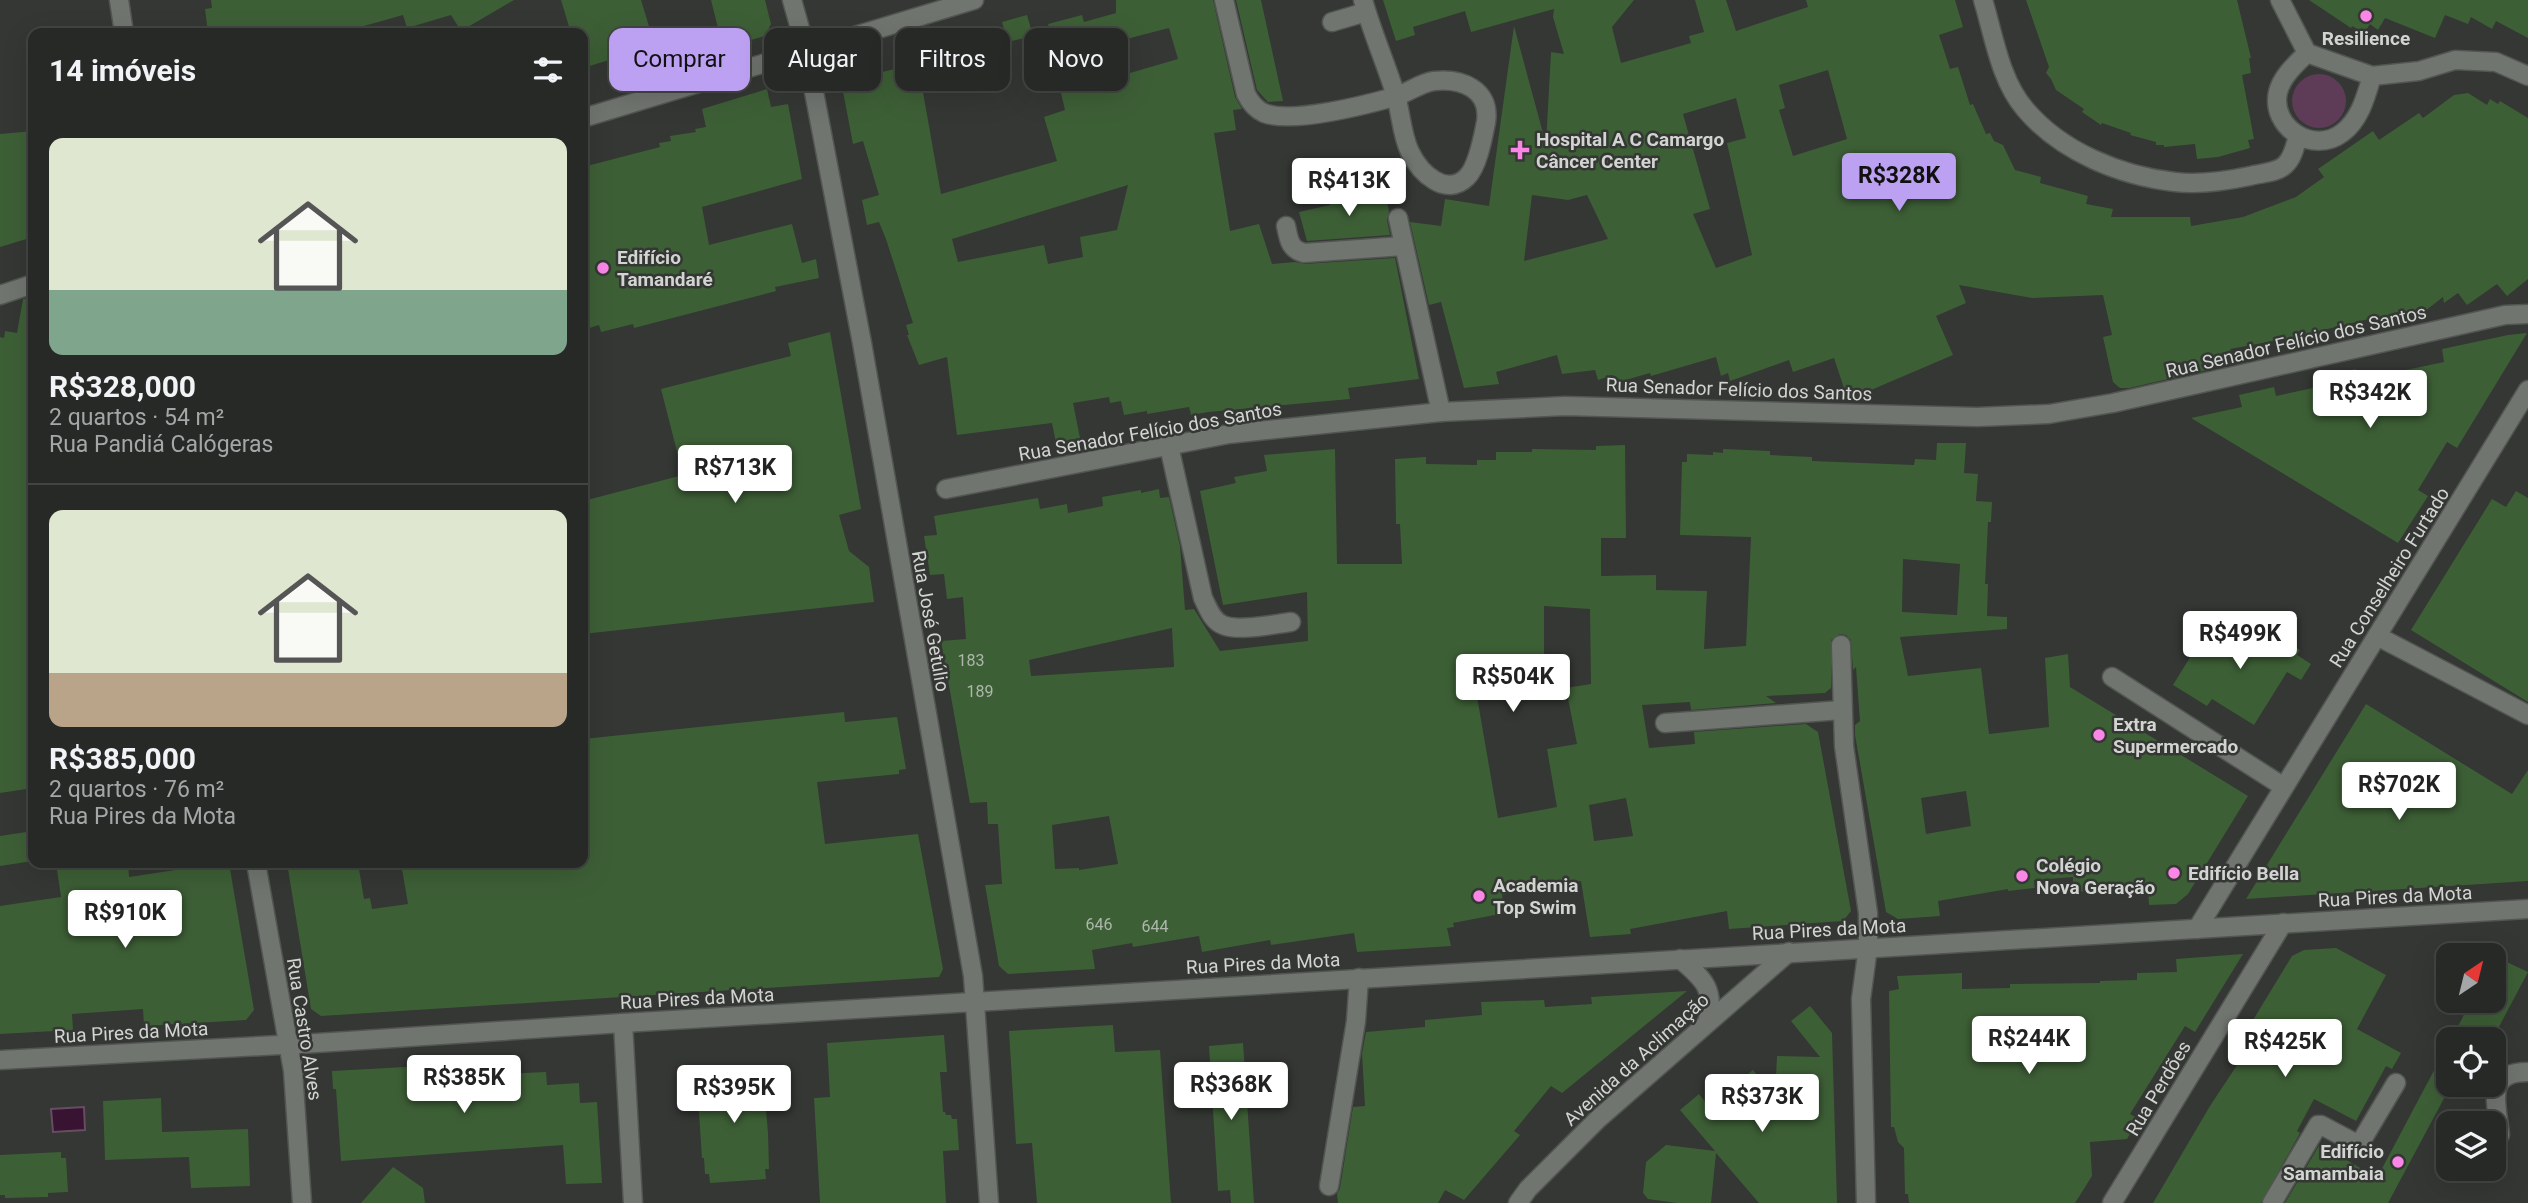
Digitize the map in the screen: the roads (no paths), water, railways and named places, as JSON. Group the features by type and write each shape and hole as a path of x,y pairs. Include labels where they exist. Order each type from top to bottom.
{"street":[{"path":"119,0 123,28"},
{"name":"Rua José Getúlio","path":"792,0 800,28"},
{"path":"880,28 974,0"},
{"path":"1224,0 1246,94 1262,113 1275,116 1323,114 1396,96 1431,81 1456,80 1474,87 1484,100 1486,119 1475,162 1470,174 1461,182 1450,186 1439,183 1421,169 1409,151 1396,96 1365,6 1332,22"},
{"path":"1983,0 2008,82 2024,109 2052,134 2086,156 2131,175 2178,183 2228,180 2280,169 2291,157 2298,136"},
{"path":"2280,0 2307,53 2372,76 2419,71 2455,60 2496,62 2528,76"},
{"path":"2307,53 2283,78 2278,90 2280,117 2298,136 2322,141 2334,139 2344,132 2359,112 2372,76"},
{"path":"588,116 764,63"},
{"name":"Rua José Getúlio","path":"814,91 862,343 976,1002 989,1203"},
{"path":"1398,218 1441,412"},
{"path":"1286,226 1291,247 1304,253 1403,246"},
{"path":"0,295 28,286"},
{"name":"Rua Senador Felício dos Santos","path":"946,489 1229,434 1441,412 1565,406 1977,417 2049,414 2113,403 2505,315 2528,314"},
{"name":"Rua Conselheiro Furtado","path":"2197,929 2528,390"},
{"path":"1168,446 1203,598 1212,616 1221,625 1234,628 1291,622"},
{"path":"2377,636 2528,715"},
{"path":"1841,645 1844,746 1868,913 1868,947 1861,999 1866,1203"},
{"path":"2112,677 2284,787"},
{"path":"1665,723 1842,710"},
{"name":"Rua Castro Alves","path":"257,868 288,1044 296,1104 302,1203"},
{"name":"Rua Pires da Mota","path":"0,1060 2528,909"},
{"name":"Rua Perdões","path":"2112,1203 2283,923"},
{"name":"Avenida da Aclimação","path":"1518,1203 1528,1189 1598,1119 1788,952"},
{"path":"1680,958 1698,974 1708,990 1711,1004 1707,1023"},
{"path":"1329,1186 1356,1021 1359,978"},
{"path":"623,1023 633,1203"},
{"path":"2498,1111 2496,1093 2500,1080 2513,1072 2528,1072"},
{"path":"2272,1203 2318,1125 2359,1145 2396,1083"}],"place":[{"name":"Resilience","path":"2366,16"},
{"name":"Hospital A C Camargo Câncer Center","path":"1520,150"},
{"name":"Edifício Tamandaré","path":"603,268"},
{"name":"Extra Supermercado","path":"2099,735"},
{"name":"Edifício Bella","path":"2174,873"},
{"name":"Colégio Nova Geração","path":"2022,876"},
{"name":"Academia Top Swim","path":"1479,896"},
{"name":"Edifício Samambaia","path":"2398,1162"}]}
